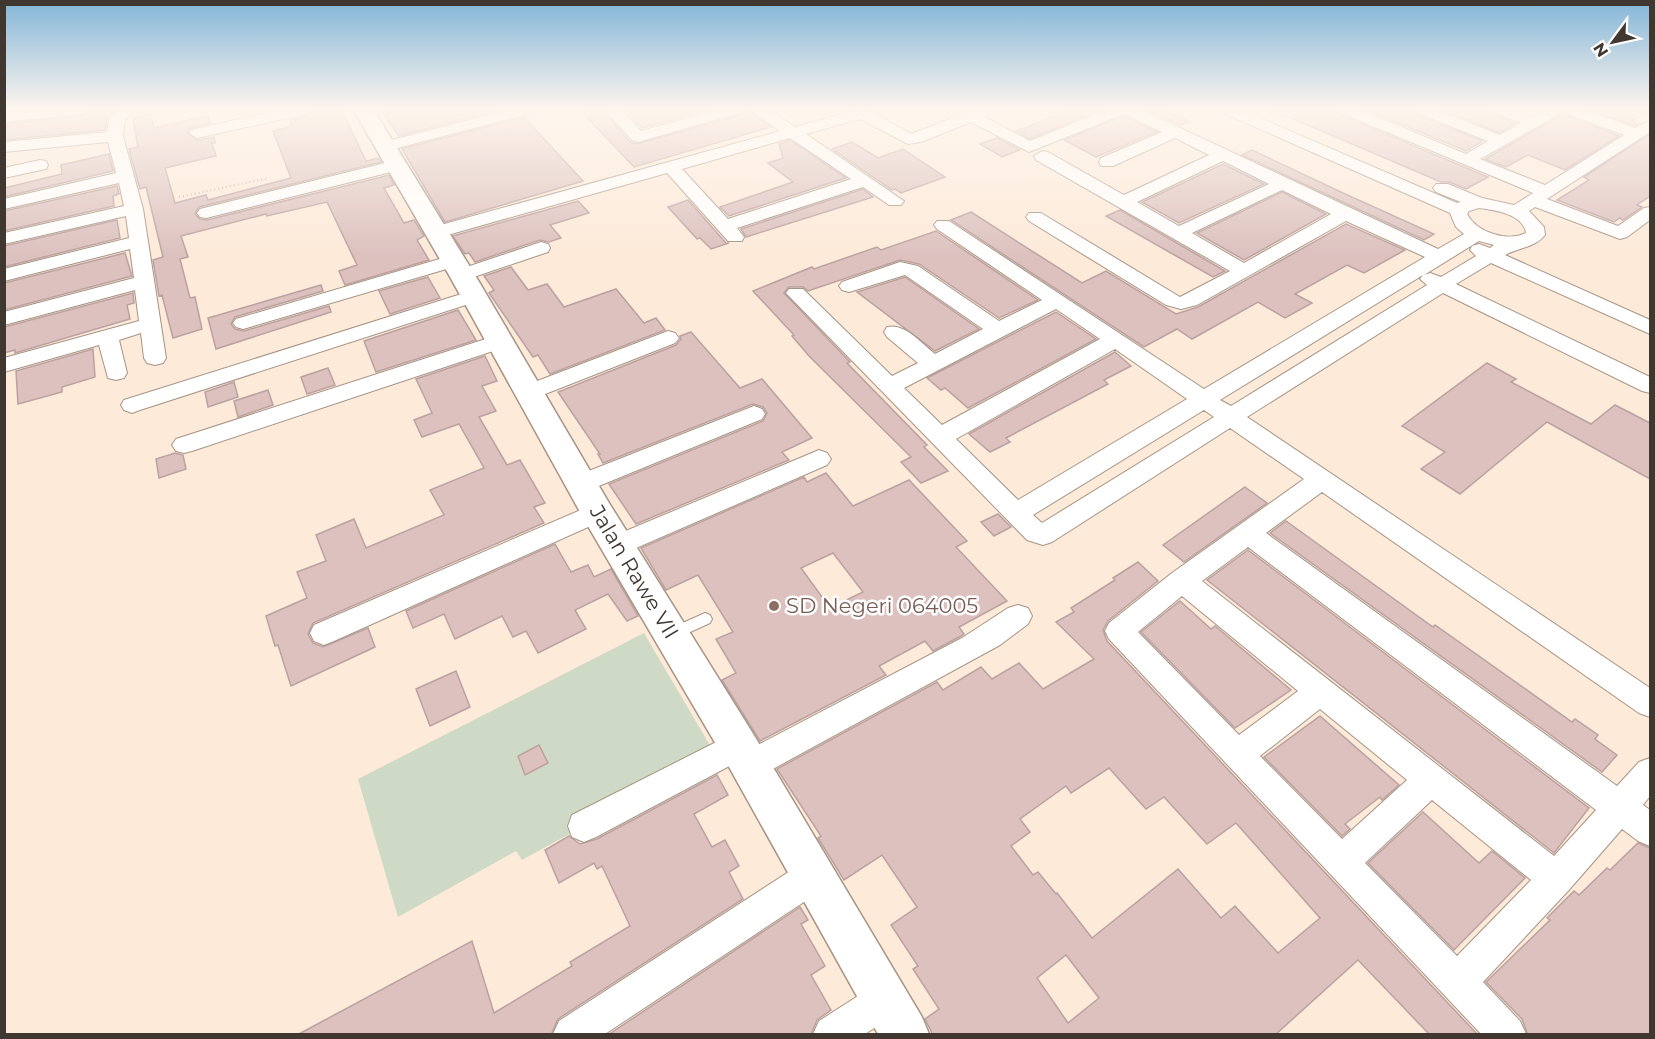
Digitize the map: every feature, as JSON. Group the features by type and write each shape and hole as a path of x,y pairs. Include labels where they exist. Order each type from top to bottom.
{"main road":[{"name":"Jalan Rawe VII","path":"393,157 588,498 672,634 905,1035"}],"street":[{"path":"4,173 41,171 41,157"},
{"path":"121,157 134,209 155,358"},
{"path":"206,213 384,157"},
{"path":"132,405 456,266 670,166 700,157"},
{"path":"829,157 895,201"},
{"path":"1045,157 1245,271"},
{"path":"1107,162 1117,157"},
{"path":"1123,202 1218,157"},
{"path":"1228,157 1437,256"},
{"path":"1337,157 1458,210"},
{"path":"1016,513 1469,238 1512,243 1524,242 1536,235 1533,223 1515,212 1479,204 1370,157"},
{"path":"1461,157 1613,232 1620,233 1650,212"},
{"path":"1467,160 1472,157"},
{"path":"1515,212 1601,157"},
{"path":"670,166 731,232 864,181"},
{"path":"4,204 127,176"},
{"path":"1178,233 1282,184"},
{"path":"1458,210 1470,204 1479,204"},
{"path":"4,239 134,209"},
{"path":"1458,210 1457,215 1469,238 1490,255 1650,328"},
{"path":"1035,217 1173,301 1180,303 1190,301 1345,214"},
{"path":"943,225 1116,339 1650,704"},
{"path":"4,275 139,242"},
{"path":"796,293 1036,533 1047,534 1512,243"},
{"path":"243,323 456,266 541,248"},
{"path":"849,286 900,268 911,270 998,330"},
{"path":"1414,271 1650,386"},
{"path":"4,319 145,281"},
{"path":"890,386 1057,300"},
{"path":"4,365 151,324"},
{"path":"894,332 933,364"},
{"path":"108,336 116,373"},
{"path":"527,393 668,338"},
{"path":"940,437 1116,339"},
{"path":"184,445 498,342"},
{"path":"324,633 754,414"},
{"path":"618,545 819,459"},
{"path":"1320,480 1182,581 1119,631 1507,1035"},
{"path":"1249,534 1650,830"},
{"path":"1182,581 1556,879"},
{"path":"584,826 743,755 972,647 1018,616"},
{"path":"1238,754 1321,691"},
{"path":"1457,983 1556,879 1650,773"},
{"path":"1341,862 1431,779"},
{"path":"572,1035 813,876"},
{"path":"832,1035 885,1000"}],"lane":[{"path":"672,634 705,619"}],"green space":[{"path":"644,633 715,754 522,860 516,851 398,917 358,779"}],"building":[{"path":"94,157 110,157 113,171 4,197 4,188 62,174 61,165"},
{"path":"131,157 210,157 165,168 175,203 206,195 208,200 291,178 283,157 364,157 366,161 379,158 381,162 199,207 195,214 200,219 207,220 389,175 394,185 384,188 404,223 414,220 424,236 417,240 429,260 345,285 339,271 357,265 327,202 267,216 266,214 181,236 188,257 180,259 190,298 195,297 202,329 173,338 162,295 159,296 153,260 163,257 146,187 140,189"},
{"path":"407,157 561,157 583,181 445,222"},
{"path":"625,157 667,157 634,167"},
{"path":"816,157 846,178 729,216 720,207 793,182 768,163 783,158"},
{"path":"844,157 916,157 945,177 901,193 895,189 892,190"},
{"path":"1247,157 1268,157 1434,234 1424,240"},
{"path":"1384,157 1442,157 1488,177 1466,189 1449,182 1441,182"},
{"path":"1488,157 1523,157 1506,167 1485,159"},
{"path":"1534,157 1585,157 1565,170"},
{"path":"1614,157 1650,157 1650,196 1637,205 1642,207 1623,220 1620,218 1614,222 1557,200 1589,180 1584,177"},
{"path":"1223,164 1264,184 1179,223 1142,202"},
{"path":"117,186 119,194 113,196 114,206 4,231 4,211"},
{"path":"863,189 873,197 746,237 741,229"},
{"path":"1282,192 1326,214 1244,260 1197,233"},
{"path":"688,200 726,243 729,243 711,249 700,238 697,239 668,207"},
{"path":"578,201 589,213 550,225 561,238 549,242 540,240 475,262 469,253 465,254 453,236"},
{"path":"1120,210 1225,271 1213,277 1106,216"},
{"path":"971,212 1082,283 1106,271 1176,314 1198,307 1346,224 1405,250 1364,273 1347,265 1295,294 1312,303 1285,318 1258,302 1192,339 1177,329 1144,347 951,220"},
{"path":"117,220 120,238 4,267 4,246"},
{"path":"936,231 1038,300 999,318 919,264 900,260 808,291 803,287 789,287 784,293 850,362 847,363 927,445 924,447 948,471 921,483 901,462 911,457 809,356 792,336 794,335 753,291 812,267 814,269 877,247 881,250"},
{"path":"125,253 132,276 4,310 4,283"},
{"path":"511,267 528,290 547,284 564,307 616,289 644,323 656,318 665,330 550,374 538,355 533,357 489,293 494,290 484,276"},
{"path":"428,277 440,298 390,314 379,291"},
{"path":"905,277 979,329 935,351 857,292"},
{"path":"321,285 323,291 235,317 231,324 235,329 244,331 329,306 331,312 216,349 208,318"},
{"path":"133,293 134,303 127,305 130,319 15,353 15,350 4,353 4,327"},
{"path":"458,310 476,340 376,372 364,341"},
{"path":"1056,312 1096,339 968,408 945,388 941,390 927,378"},
{"path":"691,332 740,388 762,379 812,438 782,452 789,460 636,524 609,484 763,421 767,413 763,407 753,404 603,463 598,454 600,454 558,392 676,345 681,339 680,336"},
{"path":"93,349 95,377 62,387 62,392 18,404 16,371"},
{"path":"1115,352 1131,366 1104,380 1108,384 1006,438 1010,442 990,452 969,434"},
{"path":"485,356 497,381 482,386 496,411 479,417 507,465 520,460 545,503 534,507 544,523 313,623 308,634 313,643 323,647 368,628 375,647 291,686 266,616 307,598 297,572 326,561 316,535 354,519 366,548 444,515 430,490 484,468 459,424 422,437 414,420 432,413 416,379"},
{"path":"1487,363 1516,379 1511,382 1591,424 1615,405 1650,423 1650,479 1547,422 1460,494 1421,469 1445,452 1402,426"},
{"path":"328,368 335,385 307,394 301,377"},
{"path":"234,382 238,397 208,407 205,392"},
{"path":"268,390 273,405 238,417 234,401"},
{"path":"175,453 183,455 186,469 159,478 156,459"},
{"path":"826,473 853,506 909,480 967,541 956,547 1007,601 959,627 964,634 961,636 933,651 925,641 879,666 886,675 760,741 722,680 736,673 716,639 733,632 698,575 666,590 641,548 804,477 807,482","holes":["833,553 863,592 830,608 801,568"]},
{"path":"1245,487 1267,503 1184,562 1163,545"},
{"path":"998,514 1011,527 994,536 981,522"},
{"path":"1286,521 1433,627 1435,625 1572,722 1575,719 1598,735 1595,739 1617,755 1602,772 1270,533"},
{"path":"555,544 571,572 588,565 594,577 611,569 638,616 627,621 608,594 575,610 586,629 538,653 526,631 513,637 502,616 455,639 444,614 413,628 406,611"},
{"path":"1248,550 1589,808 1554,853 1207,580"},
{"path":"1138,562 1158,581 1108,621 1103,630 1107,641 1478,1035 1430,1035 1358,960 1275,1035 933,1035 925,1019 939,1009 913,969 918,966 891,925 917,907 882,855 844,880 818,838 821,836 777,769 937,682 943,690 981,667 992,679 1019,663 1043,689 1094,659 1056,622 1074,612 1071,608 1115,580 1113,578","holes":["1109,768 1146,809 1164,797 1207,844 1236,823 1320,918 1278,953 1235,906 1221,918 1178,869 1092,938 1057,893 1038,872 1033,875 1011,846 1030,832 1020,819 1066,786 1071,793","1066,955 1099,998 1068,1023 1037,978"]},
{"path":"1180,601 1211,629 1215,626 1291,690 1235,728 1141,632"},
{"path":"456,671 470,707 430,726 416,689"},
{"path":"1320,716 1399,785 1382,800 1380,797 1345,824 1350,829 1342,836 1264,757"},
{"path":"539,745 548,763 525,775 518,756"},
{"path":"717,775 728,795 694,814 712,847 725,840 739,866 729,872 743,899 558,1019 551,1035 297,1035 472,941 494,1013 572,966 570,962 630,926 602,866 597,869 594,863 559,883 545,850 569,836 580,844 597,839"},
{"path":"1423,812 1479,863 1492,851 1525,878 1454,950 1368,863"},
{"path":"1638,843 1650,848 1650,1035 1528,1035 1522,1019 1486,982 1550,920 1547,918 1574,891 1579,895"},
{"path":"800,907 808,920 801,924 825,966 811,975 831,1010 817,1020 811,1035 608,1035"}],"place":[{"name":"SD Negeri 064005","path":"774,606"}]}
